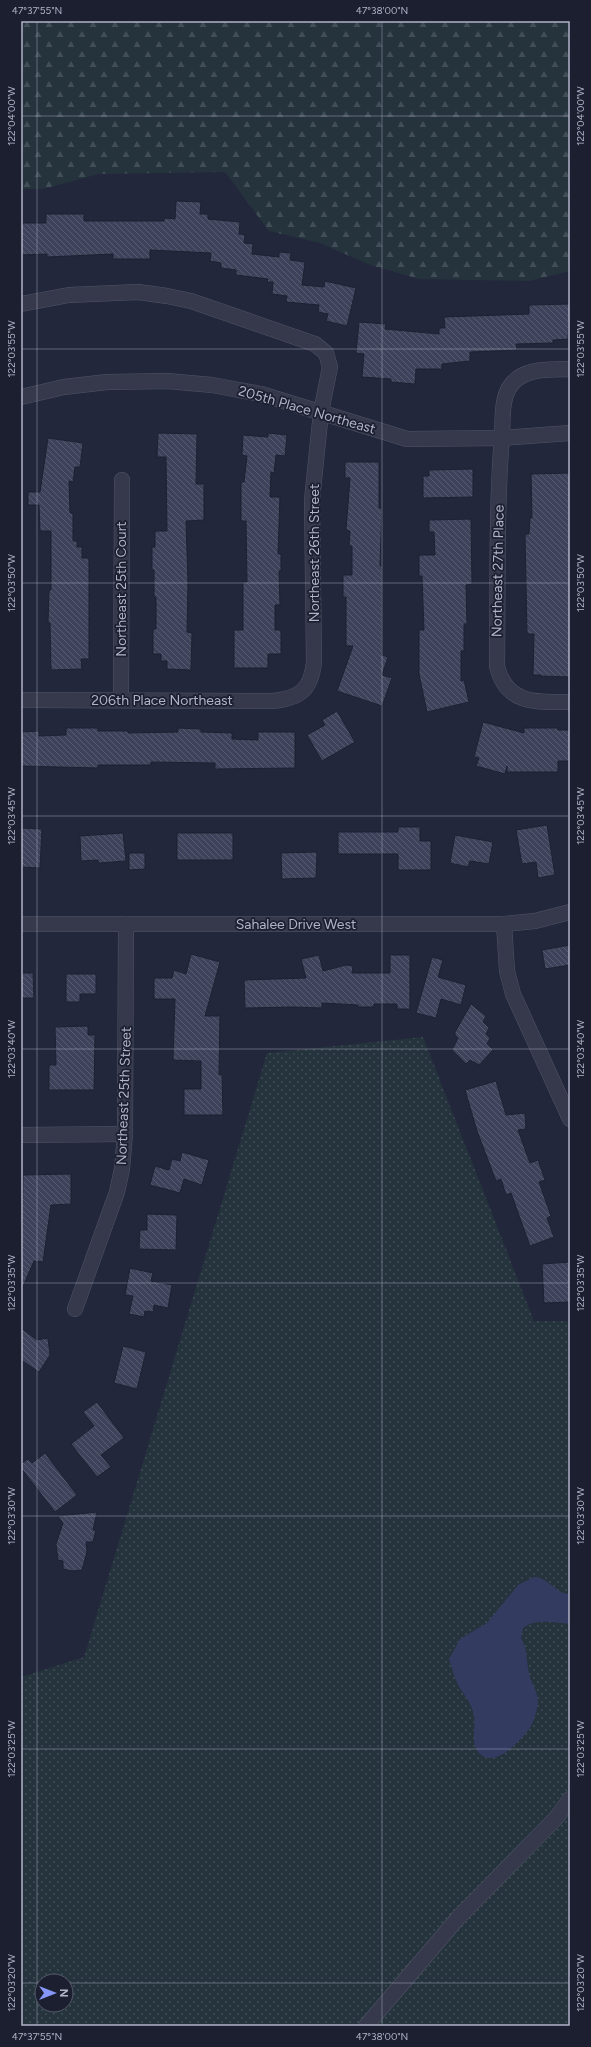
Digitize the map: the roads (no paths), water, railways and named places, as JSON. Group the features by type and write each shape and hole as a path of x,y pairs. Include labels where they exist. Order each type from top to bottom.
{"street":[{"name":"Northeast 26th Street","path":"21,304 69,295 138,292 167,296 191,301 315,344 326,353 330,367 321,412 312,500 314,662 313,675 302,692"},
{"name":"Northeast 27th Place","path":"570,369 541,371 526,374 516,379 510,386 505,400 499,469 497,666 500,679 509,690 518,696 538,701 570,702"},
{"name":"205th Place Northeast","path":"21,397 64,387 107,382 168,380 212,385 261,394 407,439 502,438 570,434"},
{"name":"Northeast 25th Court","path":"121,699 122,480"},
{"name":"206th Place Northeast","path":"21,700 273,700 294,697 302,692"},
{"name":"Sahalee Drive West","path":"21,924 504,924 535,921 570,912"},
{"name":"Northeast 25th Street","path":"75,1309 117,1192 122,1169 125,1134 126,924"},
{"path":"504,924 508,971 513,994 570,1119"},
{"path":"21,1135 125,1134"},
{"path":"366,2026 458,1918 557,1817 570,1799"}],"water":[{"path":"534,1577 544,1580 560,1591 570,1594 570,1624 540,1622 523,1628 521,1638 526,1651 530,1677 538,1699 535,1716 530,1728 514,1746 499,1756 492,1758 485,1757 476,1749 474,1740 473,1710 458,1685 449,1659 460,1639 487,1623 518,1585"}]}
